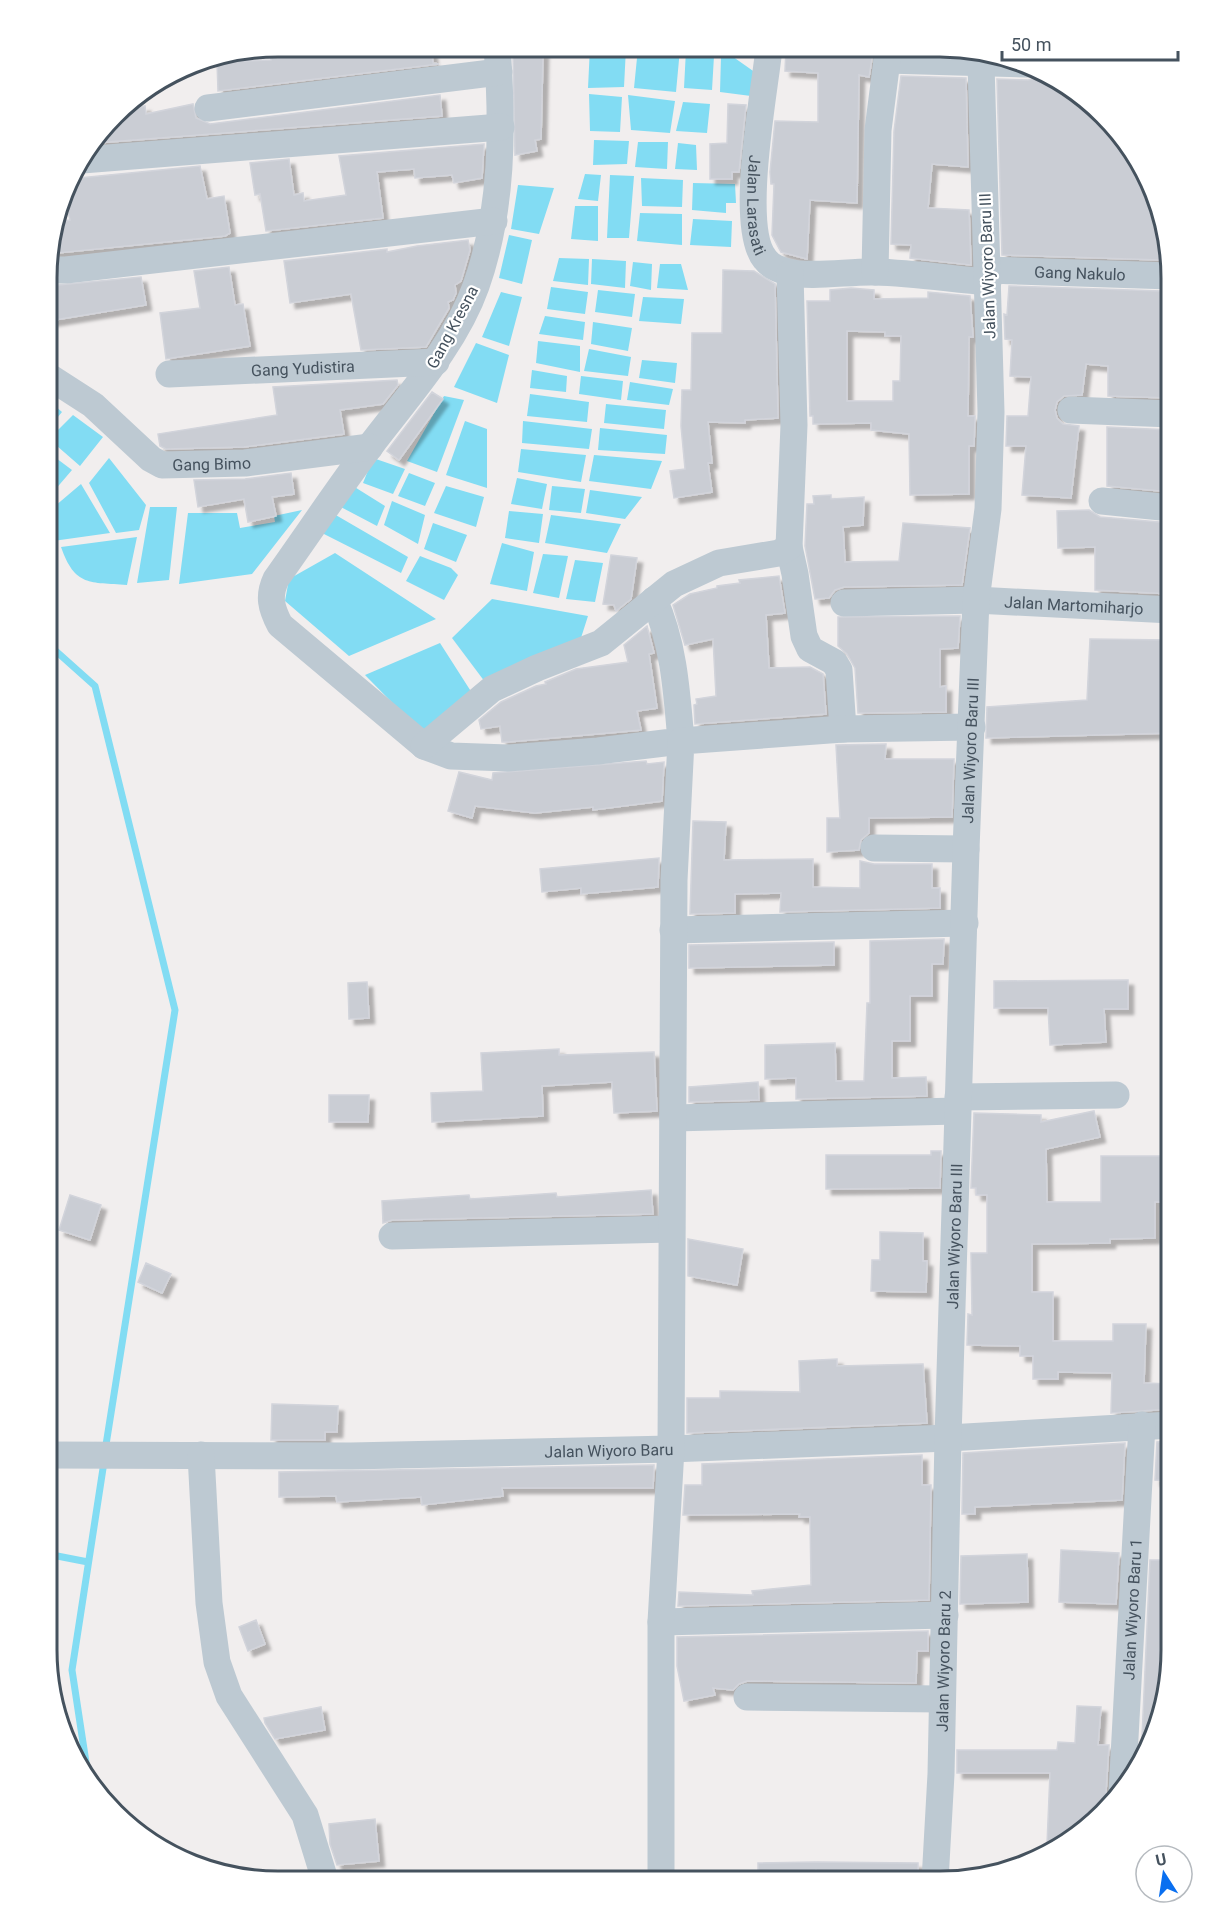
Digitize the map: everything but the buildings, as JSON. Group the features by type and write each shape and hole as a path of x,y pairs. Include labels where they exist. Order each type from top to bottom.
{"street":[{"name":"Jalan Larasati","path":"769,57 755,139 754,210 759,248 765,259 790,273"},
{"path":"875,272 878,130 889,57"},
{"path":"917,57 994,64"},
{"path":"208,108 498,60"},
{"name":"Gang Kresna","path":"424,747 280,625 271,601 276,579 370,447 436,362 475,289 494,221 501,128 498,60"},
{"name":"Jalan Wiyoro Baru III","path":"948,1438 976,600 988,510 991,412 981,64"},
{"path":"92,159 501,128"},
{"path":"57,269 494,221"},
{"name":"Gang Nakulo","path":"790,273 1161,276"},
{"path":"790,273 794,425 789,547 804,636 810,649 834,662 839,670 843,729"},
{"name":"Gang Yudistira","path":"169,374 436,362"},
{"name":"Gang Bimo","path":"57,382 93,405 151,459 162,465 245,464 370,447"},
{"path":"1071,410 1161,414"},
{"path":"1102,501 1161,507"},
{"path":"424,747 492,690 537,668 601,643 674,584 719,563 779,553 789,547"},
{"path":"654,600 660,613 674,675 681,741 673,930 671,1449 661,1622 661,1871"},
{"name":"Jalan Martomiharjo","path":"843,603 976,600 1161,609"},
{"path":"424,747 451,756 507,758 598,751 681,741 843,729 972,727"},
{"path":"874,848 966,849"},
{"path":"673,930 965,922"},
{"path":"673,1118 1116,1095"},
{"path":"392,1236 671,1229"},
{"name":"Jalan Wiyoro Baru 1","path":"1123,1774 1142,1425"},
{"name":"Jalan Wiyoro Baru","path":"57,1455 351,1456 671,1449 948,1438 1161,1425"},
{"name":"Jalan Wiyoro Baru 2","path":"935,1871 945,1615 948,1438"},
{"path":"201,1455 209,1603 217,1662 230,1696 305,1815 322,1871"},
{"path":"661,1622 945,1615"},
{"path":"747,1697 942,1699"}],"water":[{"path":"590,57 626,57 624,87 588,88"},
{"path":"637,57 679,57 676,92 634,88"},
{"path":"686,57 714,57 712,90 684,88"},
{"path":"721,57 733,57 756,73 751,96 720,92"},
{"path":"589,94 622,97 620,132 590,131"},
{"path":"628,95 675,101 670,133 631,130"},
{"path":"683,102 710,104 707,133 676,131"},
{"path":"594,140 629,141 627,164 593,165"},
{"path":"638,142 668,142 667,169 635,167"},
{"path":"678,143 696,145 697,170 675,169"},
{"path":"585,174 601,175 598,201 578,199"},
{"path":"610,175 634,176 629,238 607,238"},
{"path":"641,178 683,180 682,207 642,206"},
{"path":"693,183 735,184 736,203 726,203 726,213 692,210"},
{"path":"518,185 554,188 539,234 511,229"},
{"path":"575,206 598,206 598,241 571,239"},
{"path":"640,213 682,214 682,245 637,241"},
{"path":"693,219 732,221 731,247 690,245"},
{"path":"509,235 532,240 522,284 499,278"},
{"path":"559,258 589,259 588,285 553,281"},
{"path":"592,259 626,261 625,288 591,284"},
{"path":"633,262 652,264 651,290 630,286"},
{"path":"660,264 681,264 688,290 657,288"},
{"path":"551,287 588,292 585,314 547,309"},
{"path":"598,290 635,294 632,317 595,312"},
{"path":"501,292 522,297 509,346 482,337"},
{"path":"643,297 684,299 681,324 639,321"},
{"path":"545,316 585,322 583,340 539,334"},
{"path":"593,322 632,328 628,351 591,344"},
{"path":"538,341 580,346 580,372 536,363"},
{"path":"476,343 509,355 497,403 454,387"},
{"path":"589,349 631,357 628,376 584,371"},
{"path":"642,360 677,363 675,383 639,378"},
{"path":"532,370 567,376 566,392 530,388"},
{"path":"581,376 623,381 621,400 579,394"},
{"path":"630,382 673,389 669,405 627,400"},
{"path":"530,394 589,402 587,422 527,416"},
{"path":"444,396 464,400 437,472 407,461"},
{"path":"606,404 666,410 664,429 604,423"},
{"path":"57,408 62,412 57,418"},
{"path":"73,415 103,437 80,466 57,446 57,431"},
{"path":"465,421 487,429 487,488 446,475"},
{"path":"523,421 592,429 589,449 522,443"},
{"path":"600,428 667,435 665,454 598,450"},
{"path":"521,449 586,455 581,482 518,472"},
{"path":"594,455 662,461 651,489 589,481"},
{"path":"109,458 146,505 139,530 116,533 89,483"},
{"path":"373,458 405,469 393,494 363,483"},
{"path":"57,459 72,470 57,488"},
{"path":"409,473 435,483 425,506 398,496"},
{"path":"517,478 547,484 542,509 511,504"},
{"path":"81,484 110,533 57,540 57,504"},
{"path":"353,486 385,506 377,526 337,505"},
{"path":"446,486 484,497 476,527 434,513"},
{"path":"552,486 585,489 581,513 549,510"},
{"path":"590,490 642,497 625,519 586,513"},
{"path":"392,501 425,515 418,544 384,525"},
{"path":"150,507 177,507 169,580 137,583"},
{"path":"302,510 252,574 179,584 188,513 237,513 240,528 275,522 274,516"},
{"path":"509,511 543,514 539,543 505,538"},
{"path":"334,514 408,557 401,573 322,533"},
{"path":"551,515 621,524 607,553 545,543"},
{"path":"433,523 467,535 456,562 424,549"},
{"path":"137,537 127,585 94,582 78,576 66,560 61,547"},
{"path":"502,543 534,552 527,591 490,584"},
{"path":"335,553 436,619 349,656 285,601 289,579"},
{"path":"543,554 568,556 559,598 533,593"},
{"path":"420,556 451,568 458,575 444,600 406,581"},
{"path":"575,560 603,563 595,602 566,599"},
{"path":"492,599 588,616 580,641 485,682 452,638"},
{"path":"440,643 472,693 421,732 365,675"}],"waterway":[{"path":"57,652 95,686 175,1010 105,1451"},
{"path":"85,1758 72,1670 104,1462"},
{"path":"57,1556 88,1562"}]}
